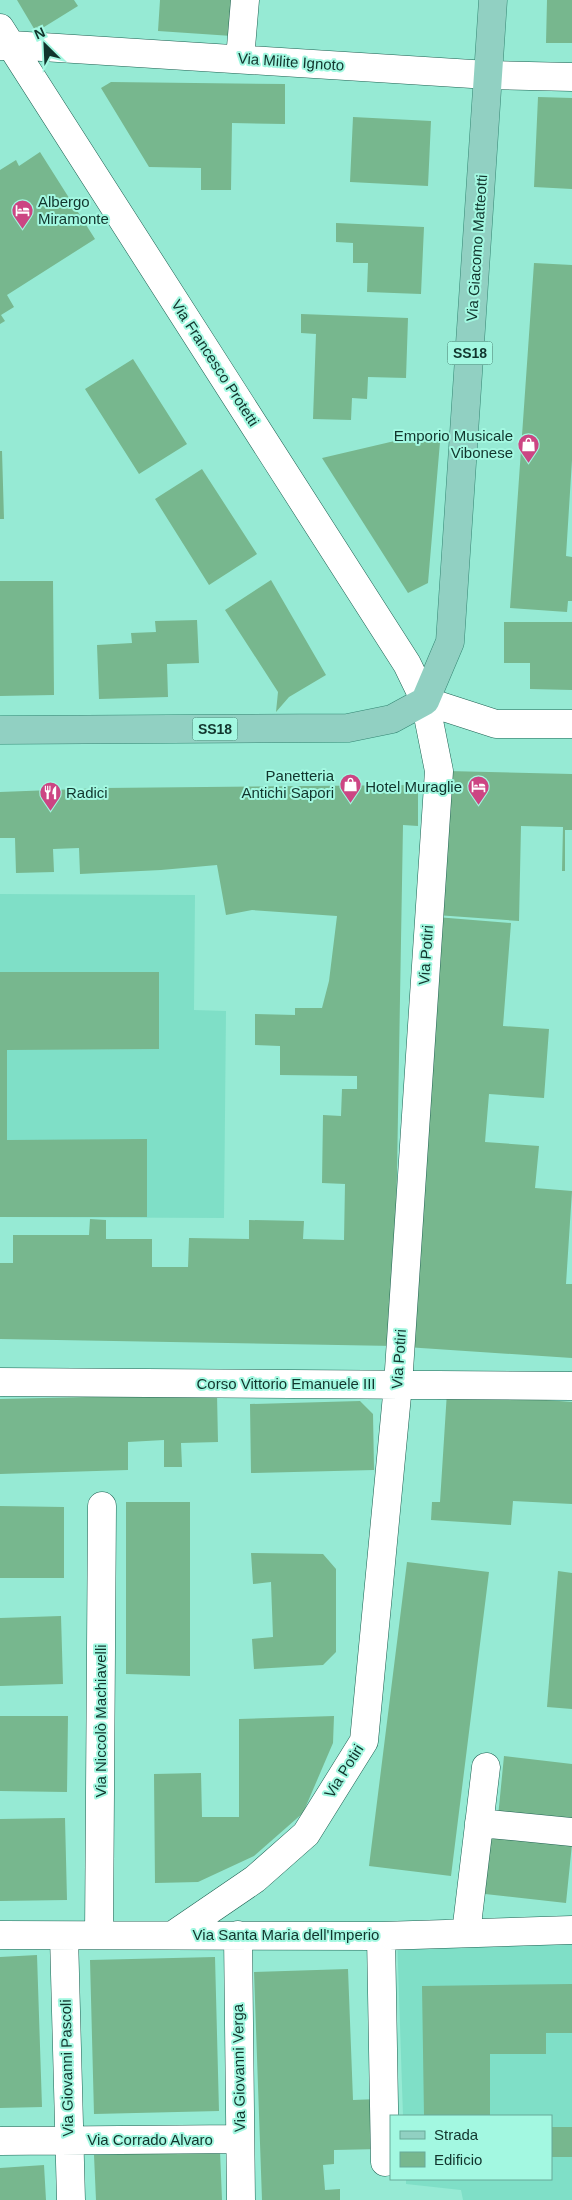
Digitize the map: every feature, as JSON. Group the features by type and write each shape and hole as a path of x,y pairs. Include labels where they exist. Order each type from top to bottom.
{"main road":[{"name":"Via Giacomo Matteotti","path":"425,701 450,642 493,0"},
{"name":"SS18","path":"0,730 348,728 392,719 425,701"}],"street":[{"path":"240,59 245,0"},
{"name":"Via Milite Ignoto","path":"4,40 240,59 488,75 572,76"},
{"name":"Via Francesco Protetti","path":"4,40 407,664 425,701"},
{"path":"425,701 496,724 572,724"},
{"name":"Via Potiri","path":"174,1935 255,1879 306,1834 364,1740 398,1385 439,770 425,701"},
{"name":"Corso Vittorio Emanuele III","path":"0,1382 572,1386"},
{"name":"Via Niccolò Machiavelli","path":"99,1935 102,1506"},
{"path":"466,1933 486,1767"},
{"path":"479,1823 572,1832"},
{"name":"Via Santa Maria dell'Imperio","path":"0,1935 380,1936 572,1930"},
{"name":"Via Giovanni Verga","path":"238,1935 241,2200"},
{"name":"Via Giovanni Pascoli","path":"64,1936 71,2200"},
{"path":"380,1936 386,2162"},
{"name":"Via Corrado Alvaro","path":"0,2141 240,2139"}],"shaded area":[{"path":"0,894 195,895 194,1010 226,1011 224,1218 0,1217"},
{"path":"572,1930 572,2200 463,2200 461,2190 406,2184 406,2180 552,2180 552,2115 403,2115 397,1935"}],"building":[{"path":"17,0 74,0 78,6 36,32"},
{"path":"160,0 234,0 232,36 158,31"},
{"path":"547,0 572,0 572,43 546,43"},
{"path":"111,82 285,84 285,124 232,123 231,190 201,190 201,168 149,167 101,88"},
{"path":"538,97 572,98 572,189 534,187"},
{"path":"353,117 431,121 428,186 350,182"},
{"path":"40,152 95,239 7,295 14,307 1,315 5,321 0,324 0,170 16,160 19,166"},
{"path":"336,223 424,227 421,294 367,292 368,263 353,263 353,243 336,242"},
{"path":"534,263 572,265 572,460 566,556 572,557 572,601 568,601 567,612 510,608"},
{"path":"301,314 408,318 406,378 368,377 367,399 352,398 351,420 313,419 316,334 301,333"},
{"path":"133,359 187,444 139,474 85,389"},
{"path":"433,432 440,442 428,583 408,593 322,458"},
{"path":"0,451 2,451 4,519 0,519"},
{"path":"202,469 257,554 209,585 155,499"},
{"path":"271,580 326,675 289,697 276,712 278,692 225,610"},
{"path":"0,581 53,581 54,695 0,696"},
{"path":"197,620 199,663 167,664 168,697 99,699 97,645 132,643 131,633 156,632 155,621"},
{"path":"504,622 572,622 572,690 530,689 530,663 504,663"},
{"path":"447,771 572,774 572,830 565,830 565,871 562,871 563,827 521,826 519,921 436,915"},
{"path":"413,785 418,792 418,826 403,825 394,1346 0,1339 0,1263 13,1263 13,1235 89,1235 90,1219 106,1220 106,1239 152,1239 152,1267 188,1267 189,1238 249,1239 249,1220 304,1221 303,1239 344,1240 345,1184 322,1183 323,1115 341,1116 342,1089 357,1089 357,1076 280,1075 280,1046 255,1045 255,1014 295,1015 295,1008 322,1008 329,981 337,916 252,910 226,915 217,865 80,874 79,848 53,849 54,872 16,873 15,838 0,838 0,792 104,788"},
{"path":"436,917 511,923 503,1026 549,1029 544,1098 489,1094 485,1142 539,1146 535,1188 572,1191 566,1284 572,1284 572,1358 406,1347"},
{"path":"0,972 159,972 159,1049 7,1050 7,1140 147,1139 147,1217 0,1217"},
{"path":"447,1392 572,1402 572,1504 513,1501 511,1525 431,1520 432,1502 440,1502"},
{"path":"217,1394 218,1442 181,1443 182,1467 164,1467 164,1440 128,1442 128,1470 0,1474 0,1399"},
{"path":"360,1401 373,1414 374,1470 251,1473 250,1404"},
{"path":"126,1502 190,1502 190,1676 126,1674"},
{"path":"0,1506 64,1507 64,1578 0,1578"},
{"path":"251,1553 323,1554 336,1569 336,1652 323,1665 254,1669 252,1639 273,1637 271,1582 253,1584"},
{"path":"407,1562 489,1572 451,1876 369,1866"},
{"path":"558,1571 572,1573 572,1709 547,1707"},
{"path":"61,1616 63,1684 0,1686 0,1618"},
{"path":"0,1716 68,1716 67,1792 0,1791"},
{"path":"334,1716 333,1743 303,1813 254,1856 198,1882 155,1883 154,1774 201,1773 202,1817 239,1817 239,1719"},
{"path":"504,1756 572,1764 572,1826 498,1817"},
{"path":"65,1818 67,1900 0,1901 0,1819"},
{"path":"491,1835 572,1844 566,1903 485,1894"},
{"path":"37,1955 42,2107 0,2108 0,1957"},
{"path":"215,1957 219,2111 94,2114 90,1960"},
{"path":"348,1969 353,2100 378,2099 380,2149 334,2150 334,2164 323,2165 325,2190 340,2189 340,2200 262,2200 254,1972"},
{"path":"572,1984 572,2033 546,2033 546,2054 490,2054 490,2115 424,2115 422,1986"},
{"path":"552,2127 572,2127 572,2157 552,2157"},
{"path":"220,2151 222,2200 96,2200 94,2155"},
{"path":"44,2165 46,2200 0,2200 0,2168"}],"place":[{"name":"Albergo Miramonte","path":"22,230"},
{"name":"Emporio Musicale Vibonese","path":"529,464"},
{"name":"Panetteria Antichi Sapori","path":"350,804"},
{"name":"Hotel Muraglie","path":"478,806"},
{"name":"Radici","path":"50,812"}]}
